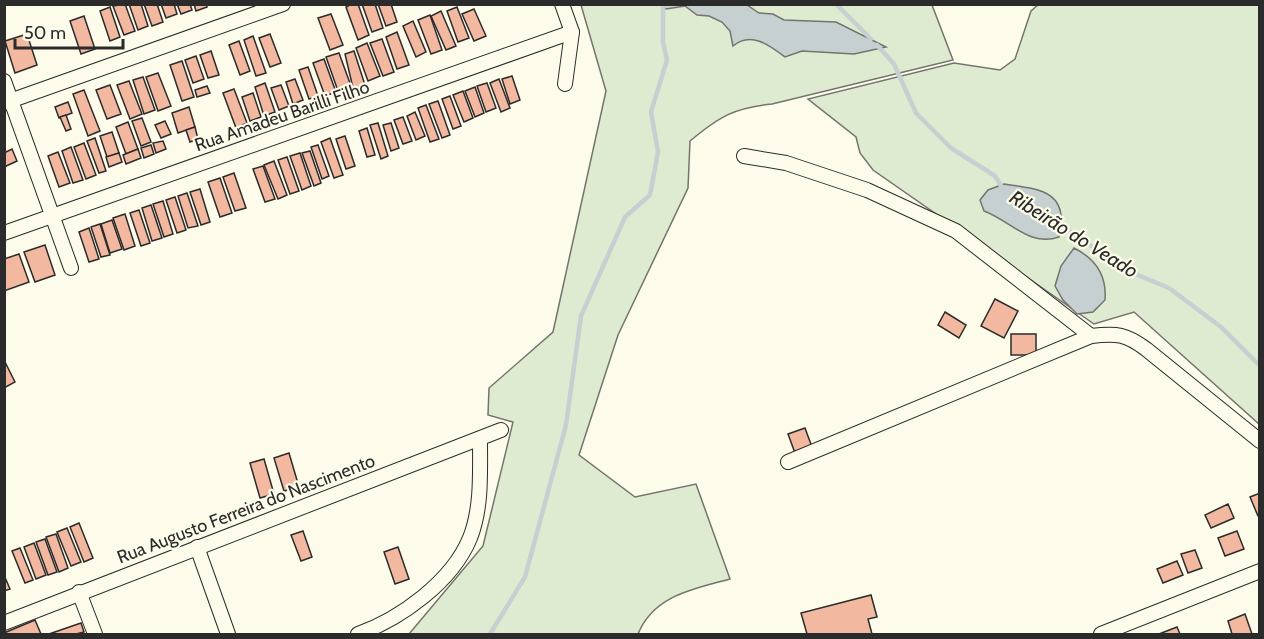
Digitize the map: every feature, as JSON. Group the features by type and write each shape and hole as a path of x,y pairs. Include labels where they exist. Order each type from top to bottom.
{"street":[{"path":"8,102 283,4"},
{"path":"562,4 572,32 565,84"},
{"name":"Rua Amadeu Barilli Filho","path":"4,233 572,32"},
{"path":"4,81 8,102 71,268"},
{"path":"744,156 786,163 867,190 956,231 1091,336"},
{"path":"788,462 1091,336 1113,334 1130,337 1260,441"},
{"name":"Rua Augusto Ferreira do Nascimento","path":"4,623 501,430"},
{"path":"357,634 385,624 416,603 449,569 470,539 479,498 480,439"},
{"path":"197,547 228,634"},
{"path":"1101,634 1260,571"},
{"path":"79,592 95,634"}],"green space":[{"path":"581,5 932,5 953,60 737,111 719,119 690,141 688,188 618,335 579,455 635,497 696,484 730,579 689,591 665,602 654,610 638,634 409,634 483,546 513,422 488,415 489,388 553,332 606,91"},
{"path":"1038,5 1259,5 1259,424 1134,312 1094,324 873,170 860,153 856,137 808,99 954,63 1000,70 1015,59 1031,11"}],"shaded area":[{"path":"661,5 747,5 759,13 773,14 784,20 836,22 886,47 854,54 802,51 785,57 760,41 746,40 733,46 730,31 722,22 709,16 697,15 685,6 666,9"},
{"path":"1004,184 1030,188 1050,196 1060,210 1059,237 1038,239 1029,236 984,211 980,200 988,190"},
{"path":"1074,248 1094,263 1102,276 1105,300 1093,312 1077,314 1063,300 1055,286 1061,266"}],"building":[{"path":"125,4 135,31 124,35 113,6"},
{"path":"129,4 141,4 148,26 138,30"},
{"path":"144,4 157,4 163,22 152,26"},
{"path":"161,4 174,4 177,14 166,18"},
{"path":"177,4 190,4 192,10 181,14"},
{"path":"194,4 206,4 207,7 196,11"},
{"path":"358,4 369,35 358,40 346,7"},
{"path":"362,4 375,4 383,28 372,32"},
{"path":"378,4 391,4 397,22 386,26"},
{"path":"110,7 120,37 110,41 100,11"},
{"path":"457,7 469,38 458,42 447,11"},
{"path":"474,9 486,36 474,41 462,14"},
{"path":"441,11 456,46 446,50 431,16"},
{"path":"331,14 343,45 330,50 318,18"},
{"path":"430,15 442,50 431,54 418,20"},
{"path":"84,16 95,49 81,54 70,21"},
{"path":"413,21 426,52 416,57 403,26"},
{"path":"397,32 409,65 397,69 386,37"},
{"path":"27,34 37,65 15,73 5,41"},
{"path":"270,34 281,63 270,67 259,38"},
{"path":"253,36 266,73 256,76 244,40"},
{"path":"382,39 394,72 383,76 370,43"},
{"path":"239,41 250,71 240,75 229,45"},
{"path":"367,43 380,76 368,81 356,48"},
{"path":"211,51 219,75 208,78 200,55"},
{"path":"354,51 365,85 353,88 345,54"},
{"path":"339,53 351,86 338,91 326,57"},
{"path":"196,56 204,79 193,83 185,60"},
{"path":"324,59 336,92 325,96 313,63"},
{"path":"182,61 194,97 182,101 170,65"},
{"path":"308,67 318,96 309,99 299,70"},
{"path":"158,73 171,106 158,111 146,77"},
{"path":"512,76 520,100 510,104 502,79"},
{"path":"143,77 155,110 144,114 133,80"},
{"path":"295,79 303,100 293,104 286,82"},
{"path":"499,79 510,108 501,112 490,83"},
{"path":"129,81 142,114 130,119 117,85"},
{"path":"265,83 275,112 264,116 255,87"},
{"path":"487,83 496,108 486,112 477,86"},
{"path":"110,85 121,114 107,119 96,90"},
{"path":"281,85 289,106 279,110 271,88"},
{"path":"207,86 210,93 197,97 195,90"},
{"path":"475,87 484,113 475,117 465,91"},
{"path":"234,89 247,123 236,128 223,93"},
{"path":"84,90 100,131 88,136 73,94"},
{"path":"463,91 473,118 464,122 453,95"},
{"path":"253,93 261,117 250,121 242,97"},
{"path":"450,96 461,126 453,129 442,99"},
{"path":"438,101 450,135 442,138 429,104"},
{"path":"68,102 72,113 59,118 55,107"},
{"path":"426,105 439,139 430,142 418,108"},
{"path":"189,107 195,127 178,133 172,113"},
{"path":"415,112 425,136 416,140 407,116"},
{"path":"66,115 71,129 66,131 60,117"},
{"path":"403,117 412,141 403,144 394,120"},
{"path":"142,118 151,142 141,146 132,121"},
{"path":"165,121 171,134 161,138 155,125"},
{"path":"128,122 138,149 126,154 116,127"},
{"path":"378,123 388,156 381,159 370,125"},
{"path":"391,123 399,148 391,151 383,125"},
{"path":"195,127 198,139 190,142 186,130"},
{"path":"367,128 375,155 367,157 359,131"},
{"path":"112,132 119,153 107,157 100,136"},
{"path":"345,136 355,166 346,169 336,139"},
{"path":"95,138 106,171 99,173 87,141"},
{"path":"330,138 343,175 334,178 321,142"},
{"path":"163,141 166,149 156,153 153,143"},
{"path":"84,143 96,175 86,179 74,147"},
{"path":"151,145 154,154 144,158 141,148"},
{"path":"318,145 329,176 322,179 311,147"},
{"path":"71,147 83,180 73,183 62,151"},
{"path":"12,149 17,161 4,167 4,153"},
{"path":"138,149 141,158 126,164 123,155"},
{"path":"310,151 321,183 314,186 302,153"},
{"path":"58,152 70,183 59,187 48,156"},
{"path":"119,153 122,162 109,167 106,157"},
{"path":"300,153 311,186 302,190 290,156"},
{"path":"287,157 299,191 290,194 278,160"},
{"path":"274,161 287,195 278,199 264,165"},
{"path":"263,166 275,199 265,202 253,169"},
{"path":"234,173 246,208 235,211 223,177"},
{"path":"220,178 232,213 220,217 208,182"},
{"path":"200,189 210,222 201,225 190,192"},
{"path":"187,193 198,226 188,228 178,196"},
{"path":"175,197 186,230 177,233 166,200"},
{"path":"163,201 173,234 164,237 153,204"},
{"path":"151,205 162,238 152,241 142,208"},
{"path":"139,210 150,243 141,246 130,213"},
{"path":"125,214 135,246 124,250 113,218"},
{"path":"112,220 122,249 110,253 101,224"},
{"path":"100,224 110,255 101,257 91,227"},
{"path":"89,228 99,259 89,262 79,232"},
{"path":"45,245 55,275 35,282 24,252"},
{"path":"19,254 29,282 4,291 4,259"},
{"path":"995,299 1018,311 1004,338 981,326"},
{"path":"945,312 966,325 959,338 938,325"},
{"path":"1011,334 1036,334 1036,355 1011,355"},
{"path":"4,360 15,382 4,388"},
{"path":"805,428 812,447 795,453 788,434"},
{"path":"289,453 299,487 284,491 274,458"},
{"path":"264,459 274,494 260,498 250,463"},
{"path":"1260,493 1260,516 1258,516 1250,497"},
{"path":"1228,504 1234,518 1211,528 1205,515"},
{"path":"79,523 93,558 84,562 70,527"},
{"path":"67,528 81,562 71,566 57,532"},
{"path":"303,531 312,557 301,561 291,535"},
{"path":"1237,531 1244,549 1225,556 1218,538"},
{"path":"56,534 68,568 59,572 46,537"},
{"path":"45,539 57,572 48,575 36,542"},
{"path":"34,543 46,575 36,579 24,547"},
{"path":"398,547 409,579 395,584 384,552"},
{"path":"20,548 33,580 25,583 12,551"},
{"path":"1195,550 1202,568 1188,573 1181,554"},
{"path":"1177,561 1183,575 1163,583 1157,569"},
{"path":"4,575 10,589 4,591"},
{"path":"871,595 877,617 868,619 872,634 807,634 801,613"},
{"path":"1245,614 1252,634 1232,634 1228,621"},
{"path":"35,620 41,634 4,634 4,633"},
{"path":"81,623 84,632 49,634"},
{"path":"1177,627 1180,634 1159,634"}],"waterway":[{"path":"490,634 525,577 566,425 581,316 625,217 650,195 658,152 651,112 667,60 663,42 663,4"},
{"name":"Ribeirão do Veado","path":"836,4 871,39"},
{"name":"Ribeirão do Veado","path":"877,45 894,64 916,113 951,148 995,176 1003,189"},
{"name":"Ribeirão do Veado","path":"1058,223 1128,271 1169,288 1221,327 1260,366"}]}
